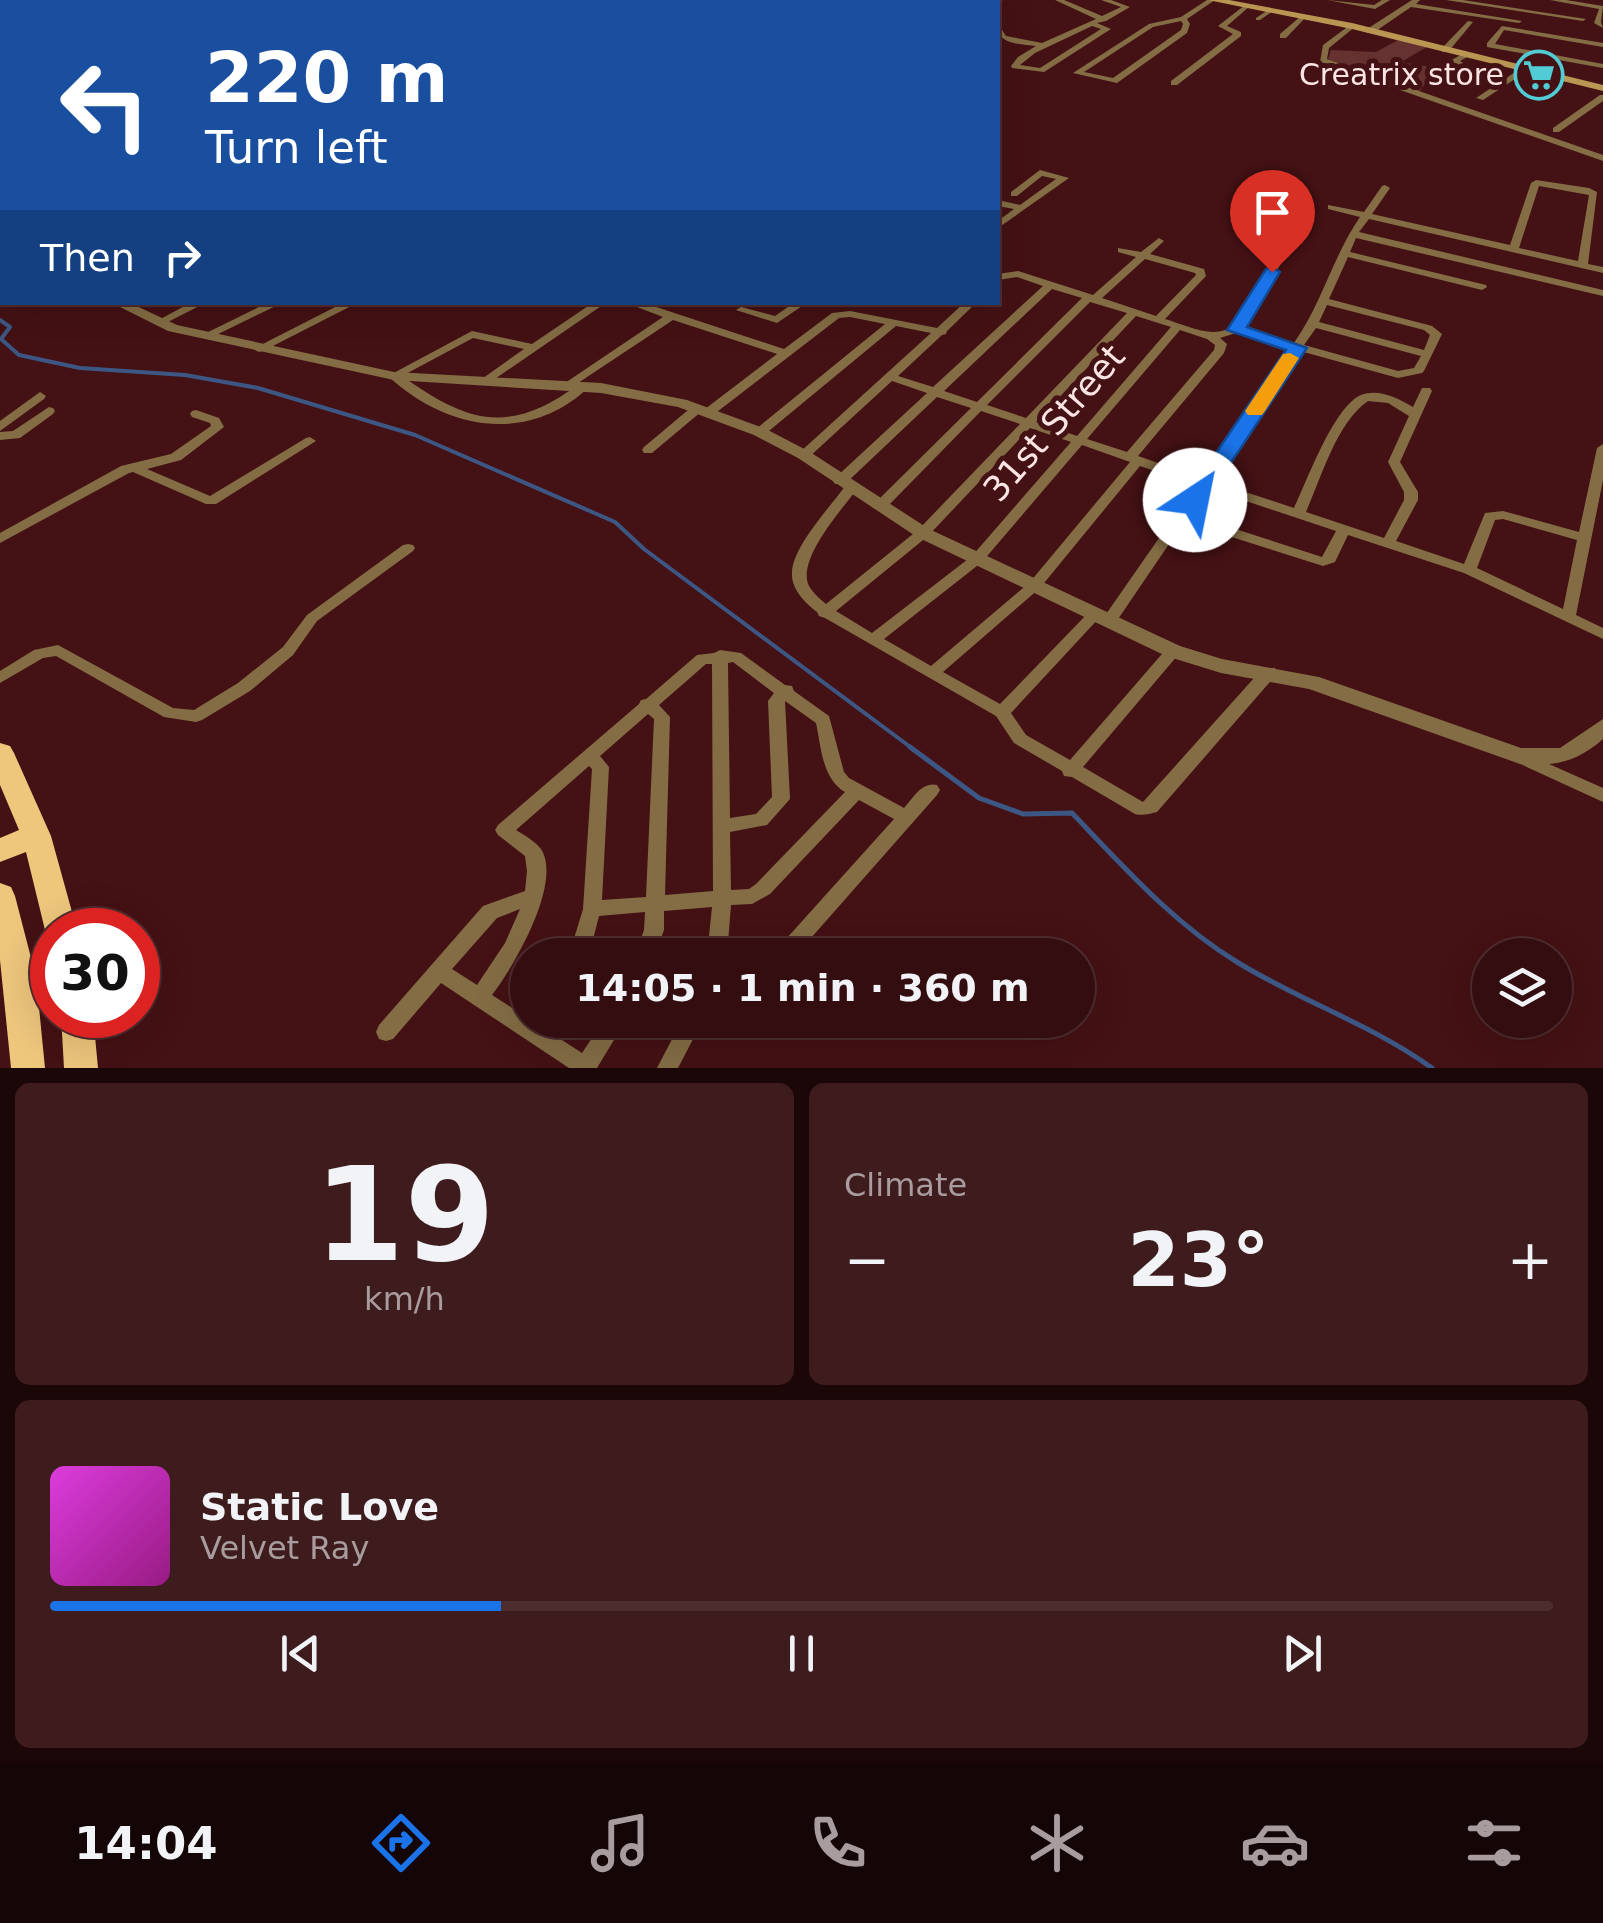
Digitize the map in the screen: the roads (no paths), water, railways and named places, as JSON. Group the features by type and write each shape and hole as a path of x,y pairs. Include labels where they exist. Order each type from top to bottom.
{"highway":[{"path":"0,753 36,836 55,908"},
{"path":"0,850 36,836"},
{"path":"0,896 5,938 20,977 28,1068"},
{"path":"79,1038 81,1068"}],"main road":[{"path":"1213,0 1352,26 1603,88"}],"street":[{"path":"1058,0 1077,2 1086,10 1100,22 1107,29 1042,69 1012,64 1074,29 1100,22 1127,7 1106,0 1086,10"},
{"path":"1183,20 1187,24 1184,32 1114,80 1077,73 1151,25 1183,20 1213,0"},
{"path":"1330,0 1373,7 1388,0"},
{"path":"1449,0 1583,20"},
{"path":"1552,0 1601,4 1597,23 1603,26"},
{"path":"1370,31 1414,3 1578,30"},
{"path":"1174,82 1238,34 1222,26 1245,4"},
{"path":"1258,19 1270,10"},
{"path":"1117,13 1136,17"},
{"path":"1556,26 1562,16"},
{"path":"1284,36 1303,17"},
{"path":"1445,50 1470,22"},
{"path":"1352,26 1326,47 1324,60 1603,158"},
{"path":"1000,36 1048,46"},
{"path":"1495,37 1596,57 1492,46 1495,37"},
{"path":"1445,85 1466,67 1454,62 1467,55"},
{"path":"1564,79 1581,72 1596,57"},
{"path":"1480,98 1526,70"},
{"path":"1556,130 1603,97"},
{"path":"1000,223 1064,178 1040,172 1014,194"},
{"path":"1514,248 1536,183 1590,192 1594,194 1584,264"},
{"path":"1002,712 1102,618 1184,517 1313,324 1352,234 1385,188"},
{"path":"1000,190 1035,199"},
{"path":"1000,204 1020,208"},
{"path":"1330,207 1603,270"},
{"path":"1352,234 1603,294"},
{"path":"879,507 1092,299 1159,241"},
{"path":"1236,330 1285,248"},
{"path":"1122,250 1194,268 1202,276 1157,320"},
{"path":"1344,253 1482,287"},
{"path":"934,672 1035,585 1220,351 1220,344 1211,337 1012,274 1000,277"},
{"path":"1050,285 934,391 846,484 797,564 797,580 824,613 1002,712 1020,740 1141,810 1148,809 1269,672"},
{"path":"1211,337 1236,330 1398,375 1418,372 1436,334 1428,328 1325,301"},
{"path":"123,305 206,336 394,376 576,386 643,394 703,410 760,432 804,455 923,532 1173,650 1221,666 1312,682 1520,756 1603,795"},
{"path":"160,322 196,305"},
{"path":"206,336 273,305"},
{"path":"259,348 348,305"},
{"path":"482,382 598,305"},
{"path":"638,305 785,353"},
{"path":"748,341 798,305"},
{"path":"804,455 969,305"},
{"path":"742,310 776,320"},
{"path":"824,613 923,532 1133,313"},
{"path":"648,450 836,315 942,332"},
{"path":"394,376 414,392 484,424 540,417 558,409 576,386 671,316"},
{"path":"760,432 894,322"},
{"path":"1313,324 1428,354"},
{"name":"31st Street","path":"873,640 977,559 1176,327"},
{"path":"394,376 472,334 533,348"},
{"path":"891,377 1469,570 1603,634"},
{"path":"1389,542 1411,500 1411,492 1394,462 1426,391"},
{"path":"0,427 40,396"},
{"path":"1299,513 1331,441 1354,405 1366,398 1383,398 1416,415"},
{"path":"0,436 16,435 49,411"},
{"path":"0,539 102,480 176,457 218,427 215,421 196,414"},
{"path":"134,468 211,501 310,441"},
{"path":"1569,615 1586,538 1598,505 1603,448"},
{"path":"1469,570 1490,516 1503,515 1586,538"},
{"path":"1184,517 1323,562 1330,559 1344,528"},
{"path":"0,678 39,654 58,650 170,713 196,716 244,687 288,651 312,618 408,548"},
{"path":"1070,772 1173,650"},
{"path":"719,938 722,899 720,655"},
{"path":"479,997 512,952 532,897 534,854 504,830 702,659 720,655 736,658 786,690 823,720 836,774 906,818"},
{"path":"721,826 761,820 780,799 776,701 786,690"},
{"path":"647,704 662,717 651,938"},
{"path":"1520,756 1546,759 1574,754 1603,728"},
{"path":"584,938 592,910 601,767 589,756"},
{"path":"592,910 752,896 857,790"},
{"path":"799,938 930,790"},
{"path":"386,1032 490,912 532,897"},
{"path":"439,972 510,1014"},
{"path":"549,1038 586,1067 605,1038"},
{"path":"667,1068 683,1038"}],"waterway":[{"path":"0,320 10,327 1,339 19,355 80,368 185,375 258,388 415,435 615,522 644,549 913,749"},
{"path":"910,747 979,798 1023,814 1072,813 1150,893 1214,947 1261,976 1385,1038 1432,1068"}],"place":[{"name":"Creatrix store","path":"1539,75"}]}
